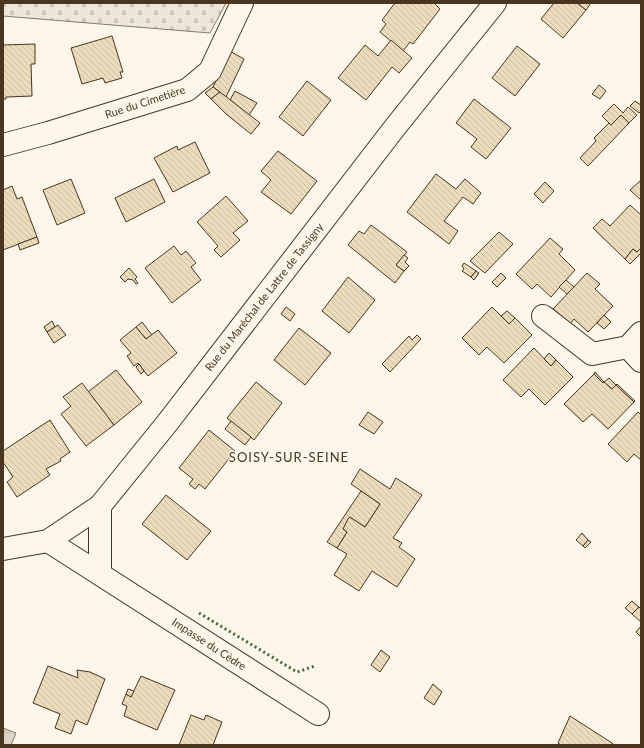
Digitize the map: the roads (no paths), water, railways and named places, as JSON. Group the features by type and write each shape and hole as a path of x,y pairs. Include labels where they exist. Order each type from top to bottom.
{"street":[{"name":"Rue du Cimetière","path":"3,145 48,133 187,90 210,71 242,3"},
{"name":"Rue du Maréchal de Lattre de Tassigny","path":"3,549 48,541 100,506 168,422 396,126 495,3"},
{"path":"543,316 592,354 637,347"},
{"path":"100,506 100,574"},
{"name":"Impasse du Cèdre","path":"48,541 318,714"}],"water":[{"path":"3,728 16,733 11,745 3,745"}],"district":[{"name":"SOISY-SUR-SEINE","path":"289,457"}]}
